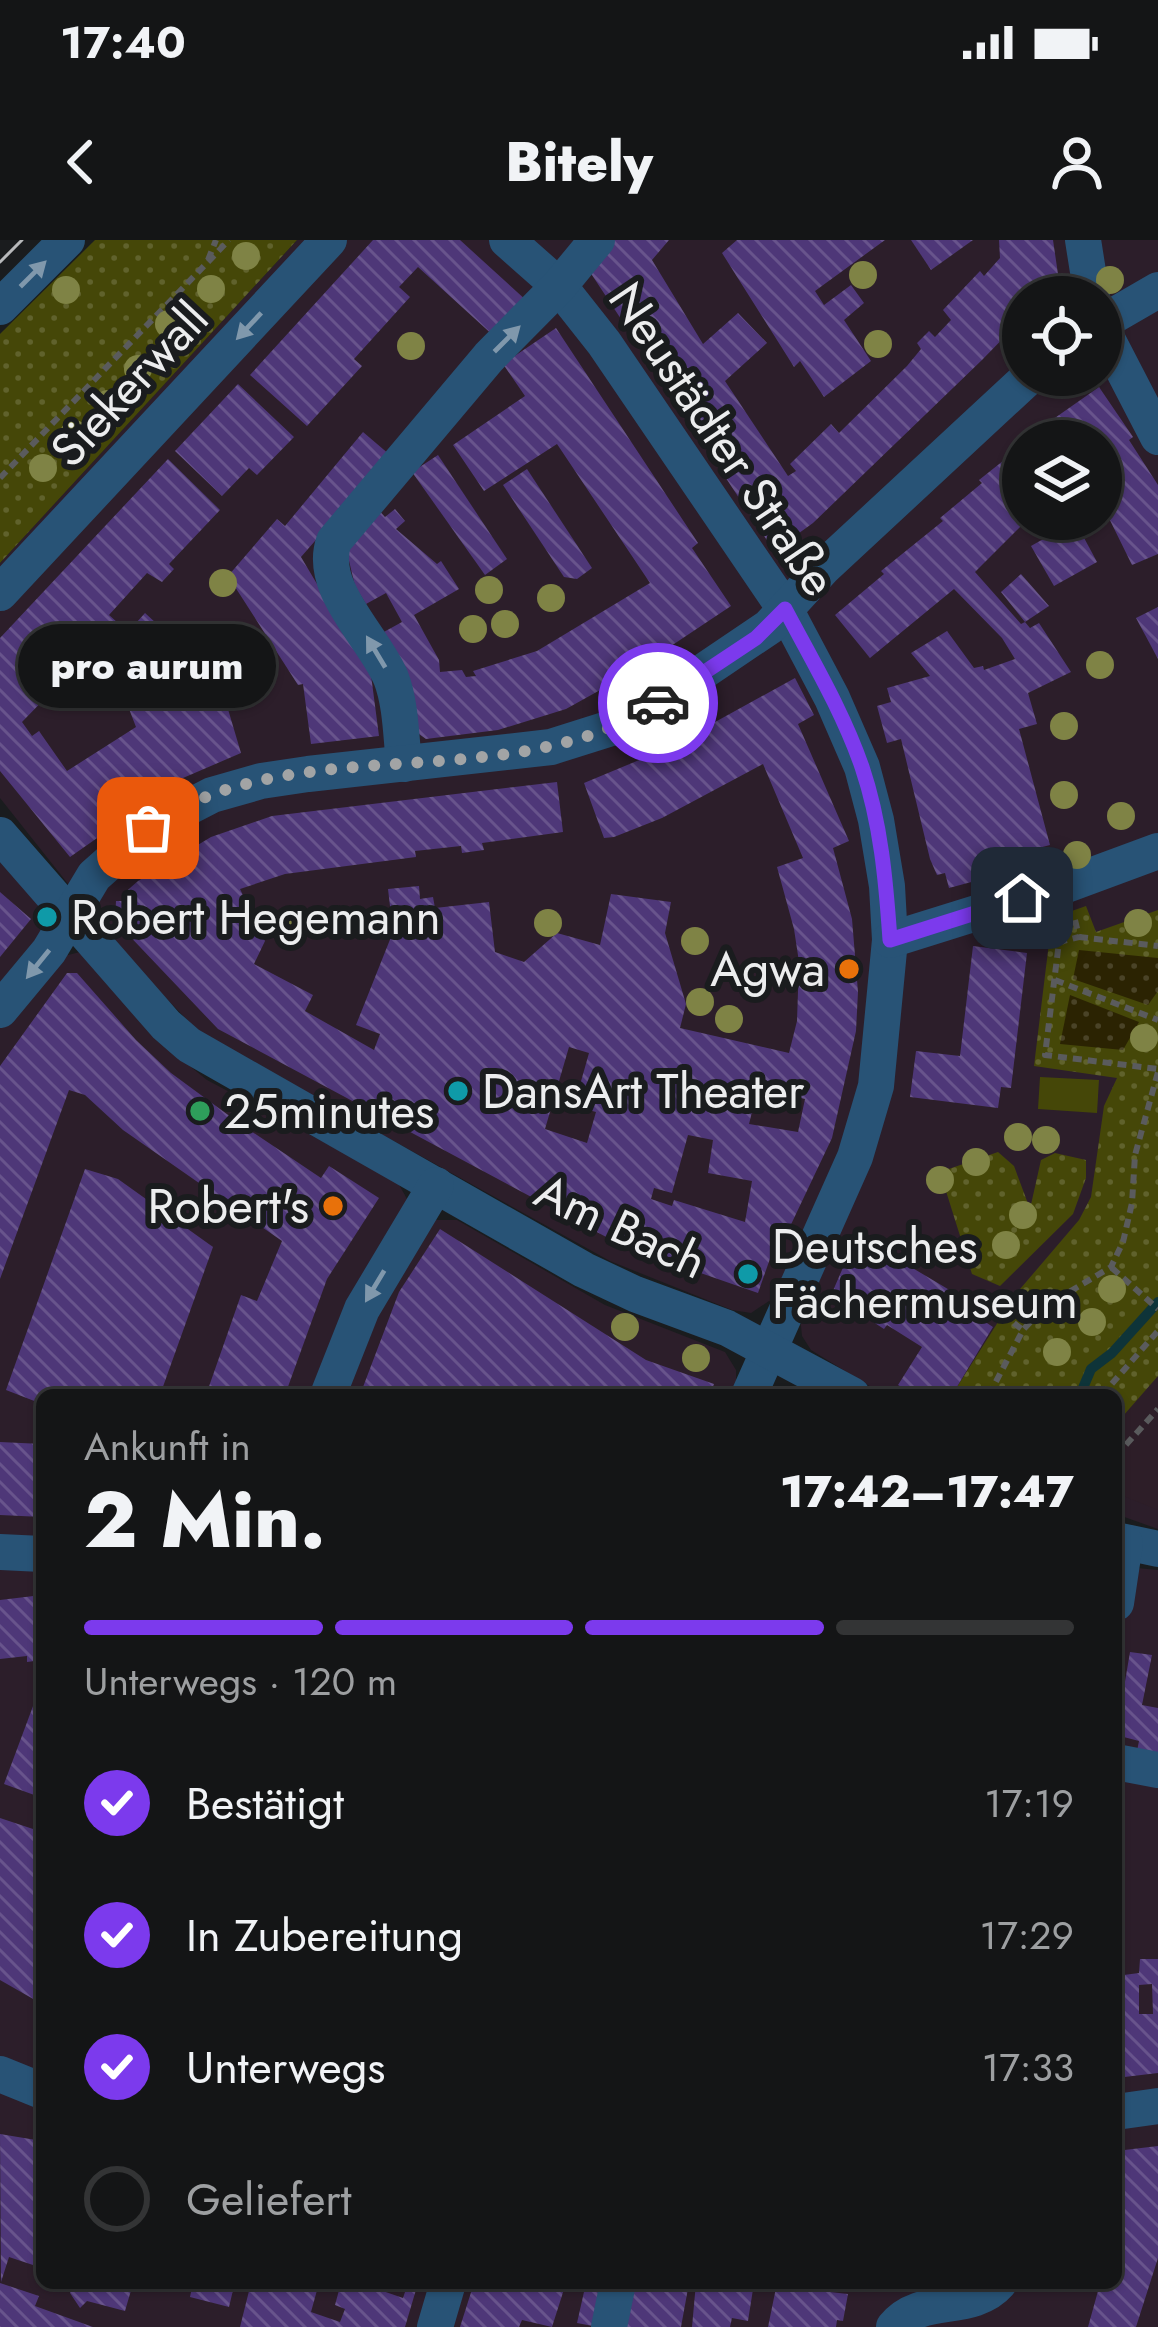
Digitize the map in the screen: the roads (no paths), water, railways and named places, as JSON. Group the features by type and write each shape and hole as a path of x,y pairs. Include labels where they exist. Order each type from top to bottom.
{"street":[{"path":"0,307 67,240"},
{"name":"Siekerwall","path":"0,593 328,240"},
{"name":"Neustädter Straße","path":"507,240 559,286 604,343 785,609 862,767 876,820 890,940 869,1118 751,1389"},
{"path":"404,764 389,674 342,596 328,556 334,541 430,424 597,240"},
{"path":"1083,240 1089,276"},
{"path":"1122,312 1158,290"},
{"path":"1122,366 1158,437"},
{"path":"0,1010 50,951 94,876 148,828 212,795 261,781 551,747 627,723 756,638 823,568 1008,396"},
{"name":"Am Bach","path":"0,836 166,1025 189,1045 610,1283 768,1348 841,1389"},
{"path":"890,940 1158,850"},
{"path":"330,1389 362,1309 436,1185"},
{"path":"1122,1582 1133,1544"},
{"path":"0,1552 36,1554"},
{"path":"1122,1763 1158,1770"},
{"path":"0,2074 36,2088"},
{"path":"1122,2112 1158,2106"},
{"path":"435,2327 446,2289"},
{"path":"609,2327 617,2289"},
{"path":"895,2327 910,2312 976,2298 990,2289"}],"waterway":[{"path":"1083,1389 1091,1369 1158,1302"}],"tram line":[{"path":"0,262 22,240"}],"place":[{"name":"pro aurum","path":"148,828"},
{"name":"Robert Hegemann","path":"47,917"},
{"name":"Agwa","path":"849,969"},
{"name":"DansArt Theater","path":"458,1091"},
{"name":"25minutes","path":"200,1111"},
{"name":"Robert's","path":"333,1206"},
{"name":"Deutsches Fächermuseum","path":"748,1274"}]}
